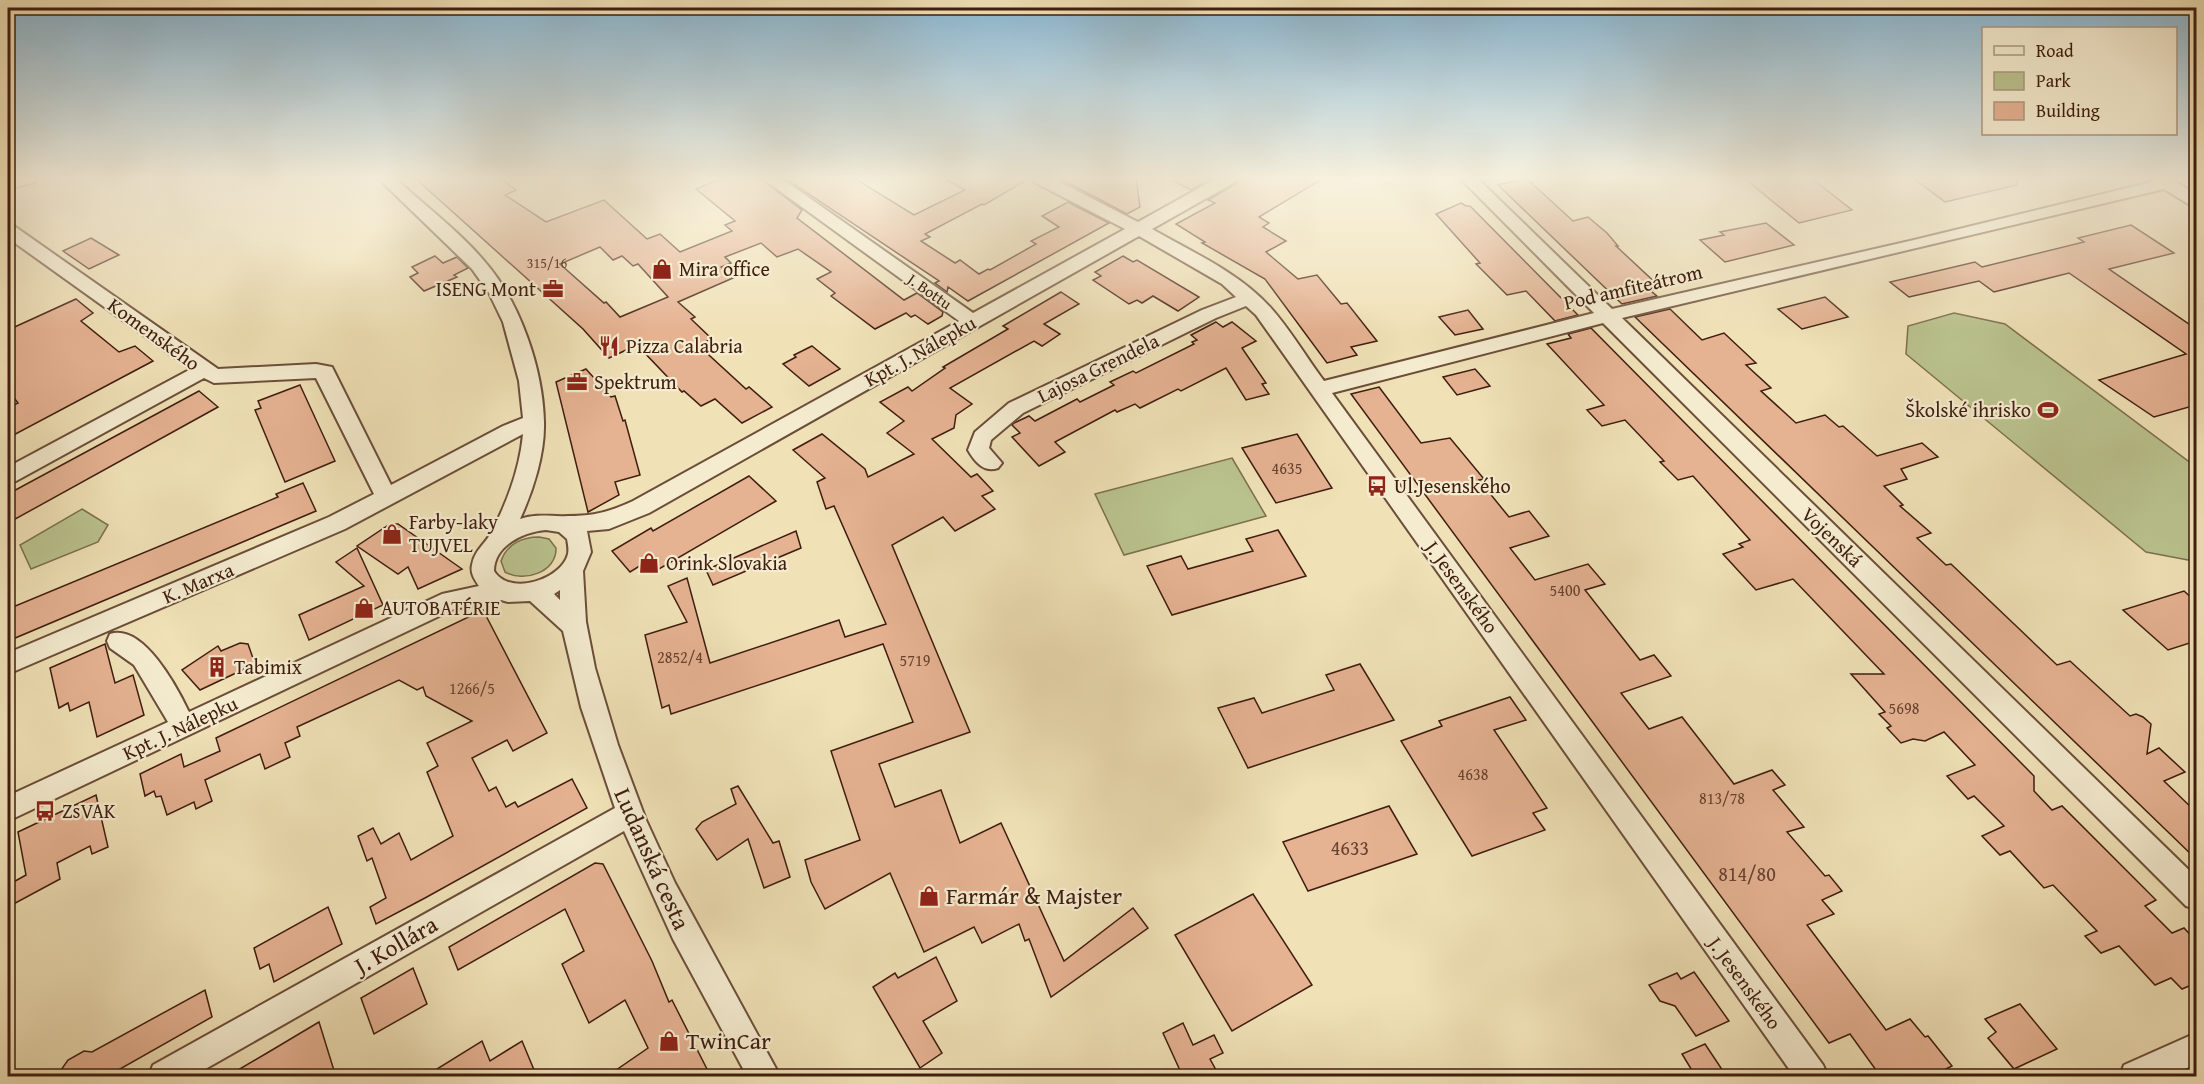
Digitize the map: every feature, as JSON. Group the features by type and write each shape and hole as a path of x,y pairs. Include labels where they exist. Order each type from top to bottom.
{"street":[{"path":"439,229 478,265 498,292 512,322 526,372 534,422 532,446 517,502 499,539 488,552 483,570 488,582 501,591 517,593 535,591 556,582 571,569 579,557 581,546 578,536 517,502"},
{"name":"J. Bottu","path":"841,229 972,321"},
{"name":"Kpt. J. Nálepku","path":"581,546 609,520 652,501 1136,229"},
{"name":"J. Jesenského","path":"1138,229 1228,280 1263,311 1812,1077"},
{"name":"Vojenská","path":"1519,229 2196,896"},
{"name":"Pod amfiteátrom","path":"1320,389 1606,316 1978,229"},
{"name":"Komenského","path":"16,243 214,376 325,372 386,497"},
{"name":"Lajosa Grendela","path":"991,464 978,450 982,437 1016,408 1209,314 1250,298"},
{"path":"8,476 204,370"},
{"name":"K. Marxa","path":"8,664 329,527 510,431 534,422"},
{"name":"Kpt. J. Nálepku","path":"555,524 609,520"},
{"path":"499,539 522,527 555,524"},
{"name":"Ludanská cesta","path":"571,569 574,626 604,745 629,814 712,987 765,1077"},
{"name":"Kpt. J. Nálepku","path":"450,601 483,570"},
{"name":"Kpt. J. Nálepku","path":"8,809 450,601 501,591"},
{"path":"535,591 574,626"},
{"path":"119,641 143,658 173,705 183,727"},
{"name":"J. Kollára","path":"164,1077 629,814"},
{"path":"2135,1077 2196,1048"}],"green space":[{"name":"Školské ihrisko","path":"1954,313 2005,324 2196,467 2196,559 2188,560 2146,552 1906,354 1908,326"},
{"path":"1232,458 1266,516 1124,555 1095,494"},
{"path":"82,509 108,525 98,542 31,569 20,545"},
{"path":"539,537 549,539 556,548 551,563 545,569 530,576 505,572 501,561 507,550 521,540"}],"building":[{"path":"471,229 636,229 647,239 660,234 680,252 732,231 729,229 811,229 904,300 917,293 943,312 942,316 928,324 915,315 911,317 906,313 875,329 831,296 835,293 817,279 831,272 798,249 777,257 761,243 725,257 731,263 721,267 733,278 678,302 695,317 691,319 712,339 698,345 746,389 749,387 772,407 742,423 715,399 701,406 684,391 682,392 637,345 609,358 583,329","holes":["600,247 613,260 622,256 633,266 638,264 668,297 620,317 606,302 604,303 560,264"]},
{"path":"861,229 935,229 925,234 930,237 921,241 955,263 960,260 979,274 1036,244 1031,241 1056,229 1099,229 968,301 948,287 947,292 935,283 939,281"},
{"path":"1183,229 1266,229 1286,241 1266,252 1298,279 1317,275 1341,304 1347,303 1377,341 1351,347 1357,355 1327,363 1265,279 1202,243 1205,242"},
{"path":"1449,229 1492,229 1578,315 1555,321 1526,291 1507,295 1476,264 1480,263"},
{"path":"1543,229 1602,229 1618,246 1616,246 1661,288 1651,291 1657,296 1622,304"},
{"path":"1737,229 1773,229 1794,245 1725,262 1700,240 1724,235 1720,232"},
{"path":"2116,229 2137,229 2174,253 2109,269 2196,329 2196,405 2154,417 2099,380 2186,354 2069,273 1994,292 1979,281 1909,297 1890,282 1975,262 1982,267 2084,242 2078,238"},
{"path":"91,238 119,255 89,269 63,251"},
{"path":"435,256 443,263 457,257 468,268 454,275 457,277 424,291 410,277 418,273 412,267"},
{"path":"1123,256 1133,262 1137,260 1199,297 1178,311 1153,296 1142,303 1137,300 1129,304 1093,280 1101,276 1095,272"},
{"path":"1061,292 1079,304 1044,324 1060,334 1042,346 1034,341 950,388 972,404 956,415 954,428 932,439 971,477 977,474 993,491 982,496 995,509 955,531 943,517 892,545 970,732 879,764 895,807 941,790 960,843 1001,823 1064,961 1133,908 1148,928 1051,997 1029,939 1025,941 1019,924 982,943 974,927 924,952 890,873 825,909 811,882 805,860 860,840 831,751 913,722 883,644 671,714 669,705 662,708 645,635 687,622 668,586 687,578 710,663 839,620 845,637 886,624 834,506 826,509 817,482 825,478 793,450 822,434 865,469 868,477 914,454 887,433 904,421 880,402 908,387 912,391 945,368 943,367 1008,329 1003,326"},
{"path":"1825,297 1848,317 1802,329 1778,309"},
{"path":"76,299 93,313 81,321 119,352 135,346 153,361 8,438 8,408 18,403 8,390 8,330"},
{"path":"1670,309 1702,340 1724,333 1756,363 1746,365 1771,388 1761,391 1796,423 1825,415 1839,427 1843,426 1877,456 1922,443 1938,457 1901,469 1907,479 1884,486 1903,505 1900,506 1931,533 1917,538 1946,565 1951,564 2057,665 2070,661 2130,716 2136,714 2151,724 2147,754 2159,748 2185,772 2164,781 2196,812 2196,859 1635,317"},
{"path":"1468,310 1483,329 1455,335 1439,317"},
{"path":"1216,322 1223,327 1232,322 1256,341 1242,348 1266,383 1262,384 1269,394 1246,400 1226,368 1181,391 1178,389 1140,408 1135,404 1117,412 1115,410 1055,442 1065,452 1039,466 1012,437 1020,433 1012,425 1014,423 1029,416 1035,421 1077,399 1080,402 1114,385 1110,382 1133,371 1136,373 1194,344 1192,342 1197,340 1191,335"},
{"path":"1591,328 2034,776 2034,791 2052,810 2062,806 2156,900 2145,906 2172,933 2184,928 2196,941 2196,983 2182,989 2171,978 2155,985 2119,946 2101,953 2085,936 2097,931 2053,885 2044,888 2010,851 2000,855 1982,836 2004,826 1974,796 1968,799 1947,776 1975,765 1944,732 1925,741 1913,739 1901,743 1887,728 1891,726 1879,714 1885,712 1851,674 1884,674 1793,579 1756,590 1723,554 1743,547 1739,544 1750,540 1693,476 1678,480 1660,462 1664,461 1625,420 1602,426 1587,410 1604,405 1547,344 1571,338 1568,334"},
{"path":"812,346 840,369 809,386 783,364 796,357 794,355"},
{"path":"586,369 611,397 615,396 623,421 625,420 640,475 615,482 619,495 588,512 556,382"},
{"path":"1475,369 1490,386 1457,395 1443,377"},
{"path":"300,385 335,461 285,482 255,410 261,408 258,401"},
{"path":"1379,387 1421,443 1450,438 1484,479 1479,480 1509,517 1529,511 1549,536 1510,548 1535,580 1588,564 1605,584 1585,590 1640,660 1654,655 1671,676 1621,693 1649,729 1682,717 1734,784 1772,770 1785,785 1773,790 1804,827 1787,832 1825,876 1829,875 1842,891 1822,900 1834,914 1807,925 1886,1030 1910,1019 1925,1037 1928,1036 1952,1066 1930,1077 1881,1077 1850,1034 1829,1043 1351,394"},
{"path":"199,391 218,407 8,523 8,494"},
{"path":"1297,434 1332,488 1276,503 1242,448"},
{"path":"749,476 776,501 659,569 656,563 650,566 646,562 630,572 612,551 651,528 653,531"},
{"path":"303,483 316,511 8,641 8,609 278,497 276,494"},
{"path":"390,524 398,524 462,569 418,589 408,567 398,574 357,546"},
{"path":"1278,530 1306,576 1172,615 1147,566 1181,556 1188,569 1253,551 1246,539"},
{"path":"796,531 801,548 713,585 706,570"},
{"path":"357,548 383,605 309,640 299,615 364,586 336,562"},
{"path":"2184,591 2196,602 2196,641 2168,650 2123,610"},
{"path":"483,610 547,733 513,751 507,740 472,758 489,791 496,787 506,807 515,802 518,807 572,779 587,808 425,898 376,924 370,907 386,898 372,858 367,861 358,836 373,828 381,844 399,833 411,860 453,836 427,772 438,766 427,743 472,721 426,696 423,687 417,690 399,680 297,727 300,736 285,743 290,757 265,769 260,754 205,780 212,801 196,809 194,802 167,815 161,796 156,797 154,791 145,796 140,774 181,754 184,767 220,751 216,738"},
{"name":"Tabimix","path":"240,643 248,644 255,664 200,690 182,670 218,646 221,651"},
{"path":"105,644 115,683 133,675 144,715 97,737 89,702 70,711 68,703 59,708 50,668"},
{"path":"1360,664 1394,720 1248,768 1218,708 1254,698 1262,713 1334,690 1326,675"},
{"path":"1510,697 1526,720 1494,730 1547,808 1533,813 1545,830 1472,856 1401,741 1442,726 1439,721"},
{"path":"738,786 773,843 779,841 790,877 764,888 748,839 717,860 696,829 702,822 736,804 731,789"},
{"path":"96,795 108,847 92,854 90,846 57,863 60,879 8,907 8,885 26,875 18,832"},
{"path":"1389,806 1417,854 1308,891 1283,842"},
{"path":"595,863 603,864 652,961 669,1002 672,1000 711,1077 606,1077 648,1048 625,1000 589,1023 562,964 584,951 565,909 458,970 449,947"},
{"path":"1253,894 1312,985 1232,1031 1175,935"},
{"path":"328,907 342,944 274,982 269,964 260,969 254,948"},
{"path":"936,957 957,1001 923,1021 942,1053 920,1068 873,987 895,973 898,978"},
{"path":"413,968 427,1004 374,1034 361,998"},
{"path":"1694,972 1729,1021 1696,1036 1675,1006 1660,1001 1649,985 1677,973 1681,979"},
{"path":"205,990 212,1017 106,1077 56,1077 68,1060 84,1051 92,1052"},
{"path":"2020,1004 2057,1049 2014,1069 1988,1038 1996,1032 1985,1019"},
{"path":"319,1022 336,1077 226,1077 267,1053"},
{"path":"1183,1023 1193,1045 1214,1035 1223,1053 1210,1059 1216,1070 1203,1077 1183,1077 1163,1033"},
{"path":"482,1041 490,1061 522,1041 537,1077 424,1077"},
{"path":"1705,1044 1727,1077 1696,1077 1682,1054"}],"place":[{"name":"Mira office","path":"662,269"},
{"name":"ISENG Mont","path":"553,289"},
{"name":"Pizza Calabria","path":"609,346"},
{"name":"Spektrum","path":"577,382"},
{"name":"Školské ihrisko","path":"2048,410"},
{"name":"Ul.Jesenského","path":"1377,486"},
{"name":"Farby-laky TUJVEL","path":"392,534"},
{"name":"Orink Slovakia","path":"649,563"},
{"name":"AUTOBATÉRIE","path":"364,608"},
{"name":"Tabimix","path":"217,667"},
{"name":"ZsVAK","path":"45,811"},
{"name":"Farmár & Majster","path":"929,896"},
{"name":"TwinCar","path":"669,1041"}]}
